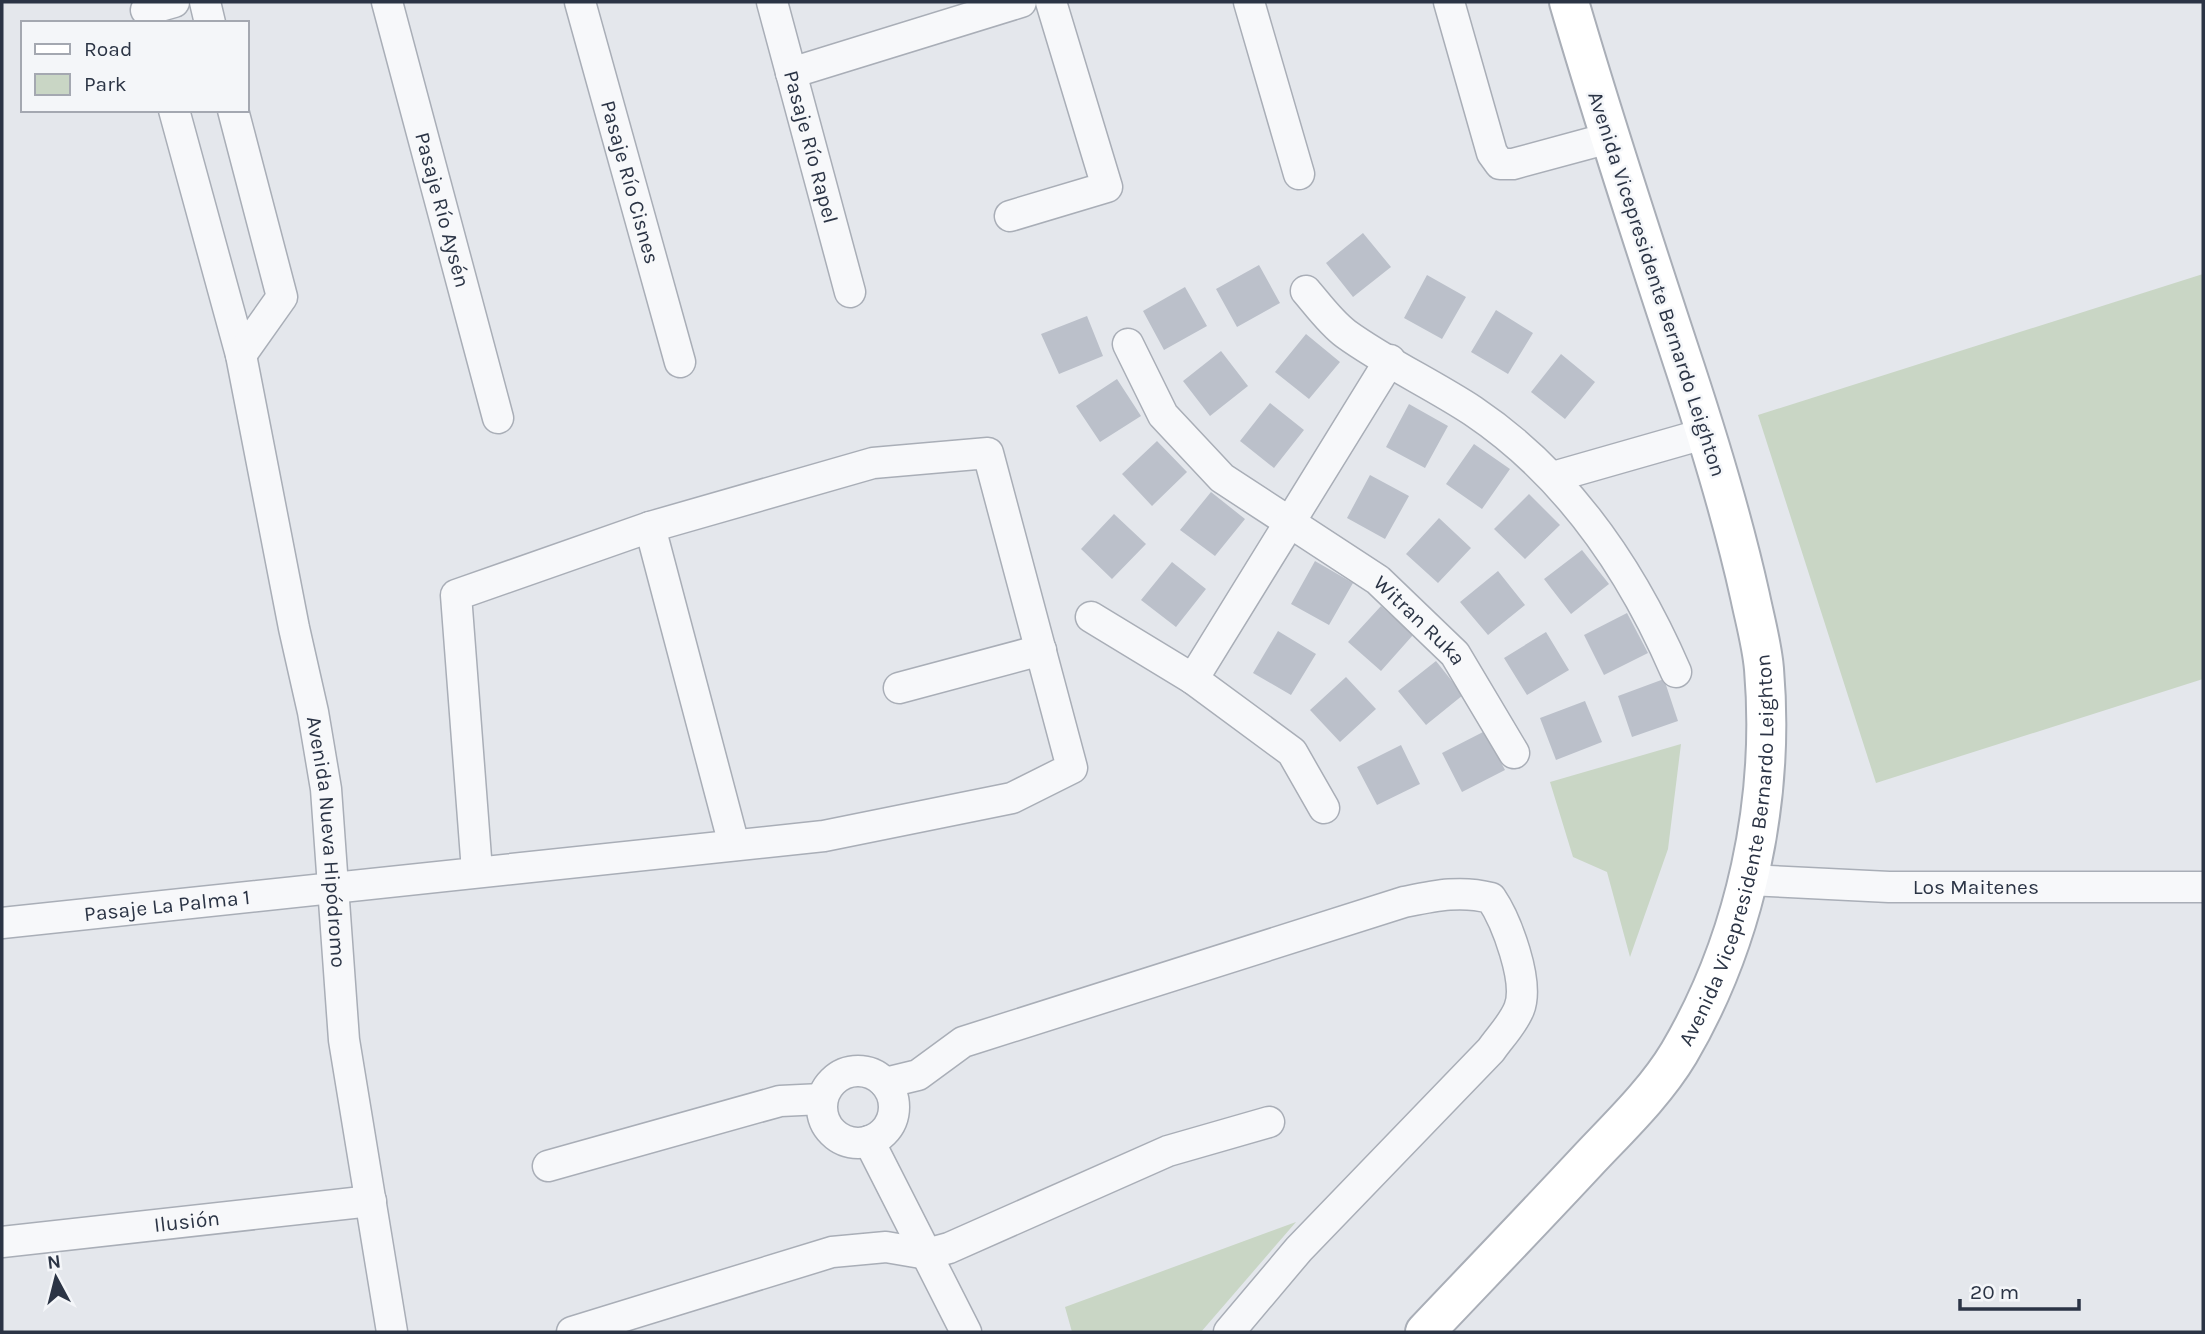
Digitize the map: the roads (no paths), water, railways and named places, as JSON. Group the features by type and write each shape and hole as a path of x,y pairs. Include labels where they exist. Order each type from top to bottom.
{"main road":[{"name":"Avenida Vicepresidente Bernardo Leighton","path":"1425,1332 1636,1109 1677,1055 1711,988 1730,941 1748,880 1760,818 1766,756 1764,663 1738,543 1707,433 1609,138 1569,2"}],"street":[{"path":"205,2 210,21"},
{"name":"Pasaje Río Aysén","path":"387,2 498,418"},
{"name":"Pasaje Río Cisnes","path":"580,2 680,362"},
{"name":"Pasaje Río Rapel","path":"772,2 850,292"},
{"path":"791,73 1021,2"},
{"path":"1010,216 1107,187 1051,2"},
{"path":"1249,2 1298,174"},
{"path":"1449,2 1492,153 1500,164 1513,164 1609,138"},
{"name":"Avenida Nueva Hipódromo","path":"175,112 241,355 313,712 326,789 344,1040 392,1332"},
{"path":"234,112 282,297 241,355"},
{"path":"1306,291 1344,333 1475,412 1553,477 1622,564 1651,614 1676,672"},
{"name":"Witran Ruka","path":"1128,344 1163,415 1222,478 1378,580 1455,654 1514,753"},
{"path":"1193,679 1390,360"},
{"path":"1553,477 1707,433"},
{"path":"477,871 456,594 650,527 873,463 988,453 1041,650 899,688"},
{"path":"650,527 734,845"},
{"path":"1091,617 1193,679 1292,752 1324,808"},
{"name":"Pasaje La Palma 1","path":"2,923 824,836 1012,798 1072,768 1041,650"},
{"name":"Los Maitenes","path":"1748,880 1889,887 2203,887"},
{"path":"885,1083 918,1075 963,1042 1404,902 1448,894 1471,893 1491,898 1501,913 1521,976 1520,1007 1510,1024 1490,1050 1299,1249 1229,1332"},
{"path":"854,1071 866,1071 885,1083 894,1104 893,1117 880,1136 869,1141 848,1142 830,1130 821,1111 822,1099 833,1080 854,1071"},
{"path":"548,1166 780,1101 822,1099"},
{"path":"572,1332 832,1252 886,1247 927,1254 949,1248 1168,1151 1269,1122"},
{"path":"869,1141 965,1332"},
{"name":"Ilusión","path":"2,1242 371,1201"}]}
